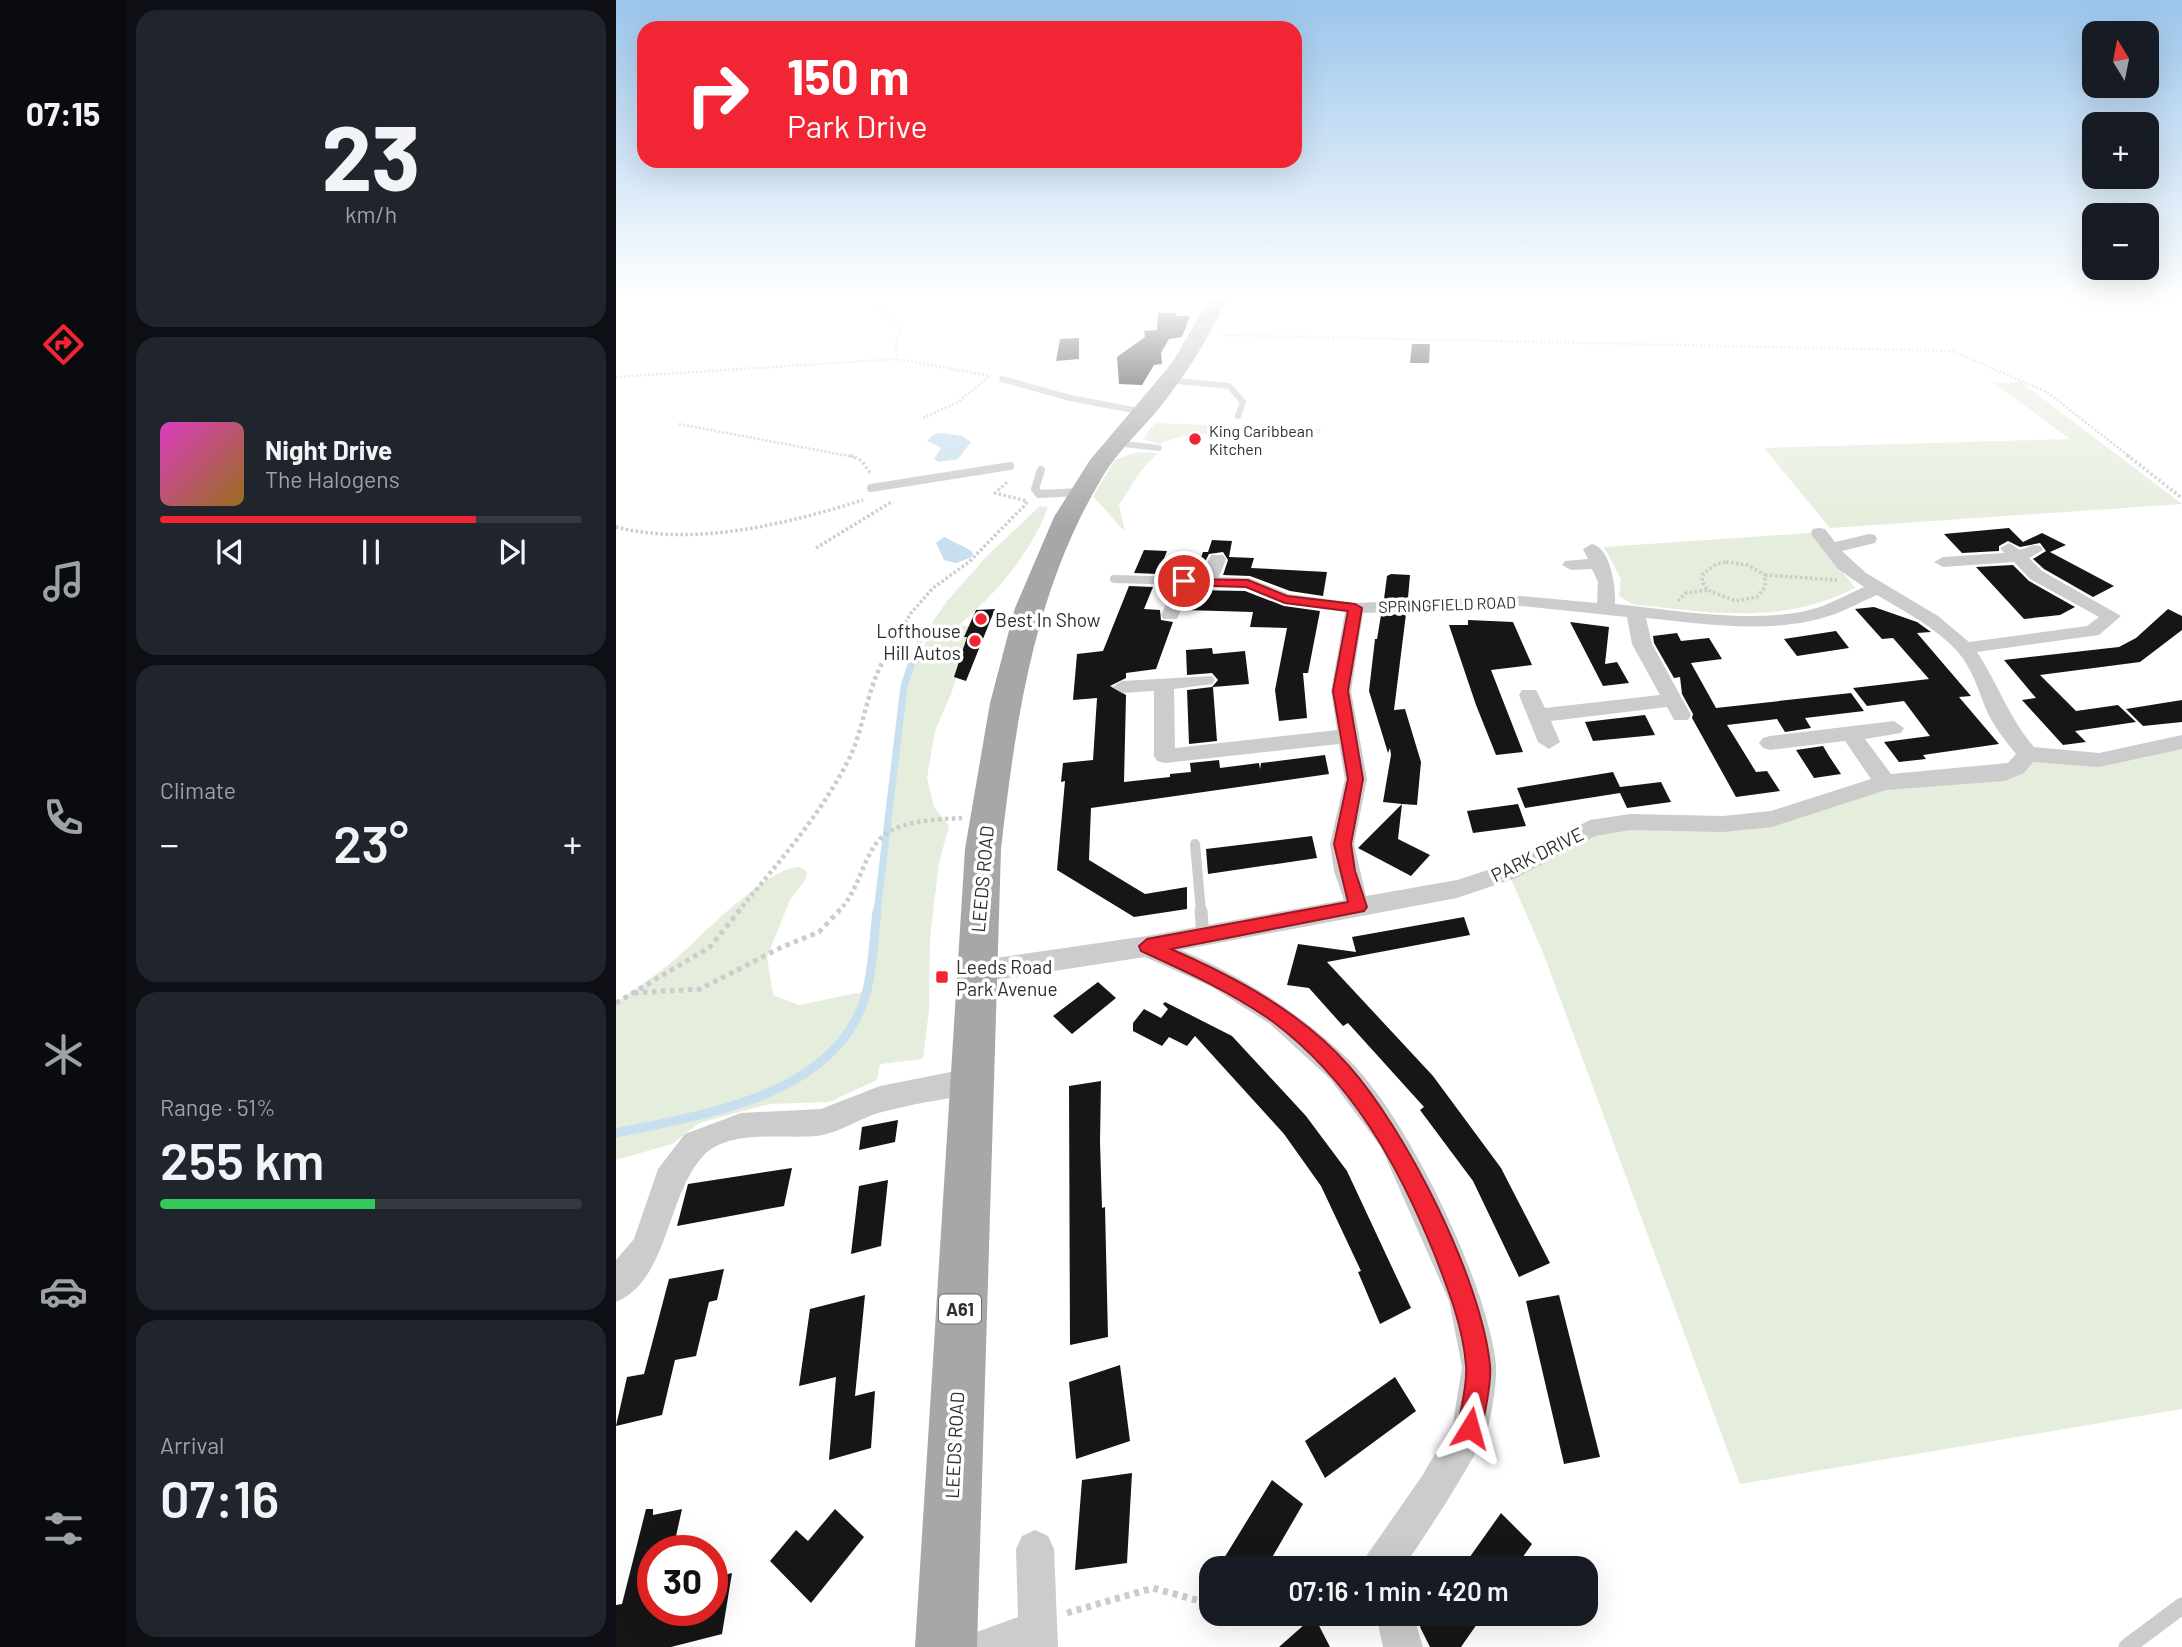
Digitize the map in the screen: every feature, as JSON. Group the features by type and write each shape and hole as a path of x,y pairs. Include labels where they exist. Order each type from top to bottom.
{"main road":[{"name":"LEEDS ROAD","path":"953,1646 975,972 987,816 997,747 1019,641 1047,558 1080,492 1115,443 1144,412 1172,375"}],"street":[{"path":"1819,533 1844,565 1931,620 1965,648 1991,689 1995,706 2005,726 2028,754 2099,760 2182,743"},
{"path":"1832,548 1869,539"},
{"path":"1943,562 2020,552 2036,575 2112,616 2092,631 1965,648"},
{"path":"1571,565 1596,556 1607,582 1606,609"},
{"path":"1209,582 1217,559"},
{"path":"1170,615 1184,581"},
{"name":"SPRINGFIELD ROAD","path":"1184,581 1248,583 1285,599 1355,608 1521,601 1731,621 1800,617 1825,611 1868,582"},
{"path":"1355,608 1340,691 1356,779 1342,844 1346,871 1358,907"},
{"path":"1538,716 1677,707 1642,643 1636,613"},
{"path":"1122,687 1205,680"},
{"path":"1164,684 1165,756 1347,736"},
{"path":"1529,695 1549,742"},
{"path":"1770,743 1894,728 1883,713"},
{"path":"1850,733 1885,782"},
{"name":"PARK DRIVE","path":"975,972 1147,946 1457,890 1508,872 1590,828 1630,822 1723,824 1772,818 1885,782 2004,773 2016,768 2028,754"},
{"path":"1147,946 1221,979 1256,1001 1279,1016 1340,1070 1391,1137 1431,1219 1465,1301 1479,1367 1470,1428 1435,1489 1388,1556"},
{"path":"616,1286 646,1248 669,1179 695,1144 719,1132 741,1126 821,1122 880,1099 971,1081"},
{"path":"1035,1549 1038,1633"},
{"name":"LEEDS ROAD","path":"953,1646 1038,1633"}],"lane":[{"path":"1002,379 1070,398 1144,412"},
{"path":"1168,380 1229,386 1243,402 1238,415"},
{"path":"1115,443 1159,448"},
{"path":"871,488 1010,466"},
{"path":"1041,470 1035,489 1039,494 1080,492"},
{"path":"1114,579 1184,581"},
{"path":"1195,844 1203,936"},
{"path":"2127,1647 2182,1606"}],"path":[{"path":"616,377 649,375"},
{"path":"984,375 1002,379"},
{"path":"2007,375 2047,392 2182,498"},
{"path":"923,418 958,402 990,376"},
{"path":"616,527 658,536 707,532 849,504 865,499 871,488 870,474 862,461 846,453 679,424"},
{"path":"616,1003 710,947 807,826 849,759 873,677 911,612 933,587 969,562 1026,504 1027,500 995,493 1010,479"},
{"path":"816,548 900,498"},
{"path":"1707,590 1703,574 1716,564 1738,562 1765,575 1790,574 1820,581 1868,582"},
{"path":"1676,617 1678,598 1696,590 1707,590 1724,598 1747,600 1761,593 1767,581 1765,575"},
{"path":"633,993 700,989 782,947 819,932 852,897 876,843 909,822 987,816"},
{"path":"1038,1633 1153,1588 1199,1601"}],"green space":[{"path":"2021,382 2182,504 1830,528 1764,448 2070,439 1994,383"},
{"path":"1155,423 1321,429 1320,434 1182,436 1159,444 1143,439"},
{"path":"1137,452 1158,453 1140,472 1119,505 1125,532 1093,496 1115,460"},
{"path":"1040,506 1048,507 1022,556 999,586 959,625 973,627 951,694 935,731 927,778 934,807 949,826 939,863 930,937 929,1010 923,1059 880,1064 877,1080 829,1102 769,1104 699,1123 672,1144 616,1160 616,1002 666,967 752,890 786,870 800,867 807,872 806,879 790,900 767,957 773,995 799,1005 867,991 904,686 909,670 925,645 933,621 948,600 986,557"},
{"path":"1811,533 1855,588 1828,600 1773,612 1717,613 1632,604 1619,596 1621,579 1604,547"},
{"path":"2182,742 2182,1409 1740,1484 1544,955 1508,872 1590,828 1723,824 1885,782 2004,773 2028,754 2099,760"}],"water":[{"path":"934,434 962,436 971,442 958,459 939,462 934,459 941,448 927,441"},
{"path":"944,537 970,550 972,557 956,563 944,560 936,543"}],"building":[{"path":"1118,375 1148,375 1142,385 1119,384"},
{"path":"2009,528 2023,542 2042,533 2066,545 2050,552 2114,586 2093,597 2044,569 2033,559 2046,551 2040,543 2020,547 2008,541 1999,546 1999,551 1962,553 1944,534"},
{"path":"1212,540 1232,541 1229,557 1254,558 1251,568 1327,572 1323,596 1290,591 1250,576 1223,575 1228,560 1223,552 1209,554 1199,573 1195,574 1203,552 1208,552"},
{"path":"1144,550 1167,551 1158,574 1134,573"},
{"path":"2013,565 2029,581 2075,607 2060,615 2024,619 1976,567"},
{"path":"1410,575 1408,598 1384,599 1387,576"},
{"path":"1129,586 1153,587 1144,609 1160,610 1161,620 1173,622 1156,669 1126,673 1126,678 1110,686 1126,695 1124,782 1191,772 1190,763 1219,760 1220,768 1259,763 1260,769 1261,763 1325,755 1329,774 1091,808 1089,860 1145,894 1187,887 1187,909 1134,917 1057,870 1065,781 1061,782 1063,763 1093,760 1097,698 1073,700 1077,654 1103,651"},
{"path":"1193,590 1245,591 1284,606 1320,611 1308,673 1303,673 1307,718 1279,721 1275,690 1287,628 1250,627 1253,612 1184,610"},
{"path":"1874,607 1917,622 1931,632 1917,633 1971,696 1959,697 1999,744 1923,755 1926,759 1899,762 1884,742 1930,736 1904,701 1867,706 1853,688 1929,679 1893,638 1882,639 1855,609"},
{"path":"995,609 966,681 954,677 967,637 964,637 976,610"},
{"path":"2168,609 2182,616 2182,630 2140,662 2040,675 2076,711 2118,705 2136,722 2075,731 2086,742 2063,745 2022,700 2036,698 2004,660 2119,647 2136,638"},
{"path":"1406,614 1394,710 1405,709 1421,762 1417,805 1383,802 1391,755 1390,748 1388,753 1369,691 1375,639 1381,615"},
{"path":"1468,620 1513,622 1532,665 1491,670 1523,752 1496,755 1449,625 1468,625"},
{"path":"1570,622 1609,627 1605,664 1617,662 1629,683 1603,686"},
{"path":"1836,631 1849,648 1797,656 1784,639"},
{"path":"1677,633 1681,641 1709,638 1722,659 1691,663 1716,708 1851,693 1864,711 1805,718 1811,728 1785,732 1777,719 1727,725 1756,772 1767,771 1780,791 1736,797 1692,718 1693,714 1682,694 1680,677 1674,678 1654,643 1653,636"},
{"path":"1212,648 1213,654 1245,651 1249,684 1213,687 1217,741 1189,744 1187,690 1212,687 1218,680 1212,673 1187,675 1186,650"},
{"path":"2182,700 2182,722 2143,726 2126,709"},
{"path":"1645,715 1655,735 1593,741 1585,722"},
{"path":"1823,746 1841,774 1814,778 1796,750"},
{"path":"1613,772 1620,787 1661,782 1671,802 1627,808 1620,793 1525,808 1517,788"},
{"path":"1402,804 1398,839 1430,855 1411,876 1358,848"},
{"path":"1518,804 1526,826 1473,833 1467,811"},
{"path":"1312,836 1317,858 1208,874 1206,849"},
{"path":"1464,917 1470,935 1327,962 1433,1076 1501,1168 1550,1263 1519,1277 1473,1181 1420,1110 1424,1107 1348,1023 1343,1026 1309,988 1287,985 1298,944 1356,952 1352,937"},
{"path":"1098,982 1116,998 1072,1034 1053,1016"},
{"path":"1165,1002 1232,1036 1306,1116 1347,1171 1411,1308 1380,1324 1358,1272 1361,1271 1321,1186 1284,1134 1195,1036 1187,1046 1169,1037 1162,1046 1133,1031 1133,1023 1144,1009 1161,1018 1168,1009 1163,1004"},
{"path":"1101,1081 1100,1142 1102,1208 1105,1207 1108,1337 1070,1345 1069,1086"},
{"path":"898,1120 895,1142 859,1150 862,1127"},
{"path":"792,1168 784,1206 677,1226 688,1184"},
{"path":"888,1180 881,1246 851,1254 859,1186"},
{"path":"724,1269 717,1300 709,1302 696,1356 675,1360 662,1415 616,1426 627,1377 644,1374 669,1279"},
{"path":"865,1295 855,1396 875,1391 871,1448 829,1460 836,1377 799,1386 810,1309"},
{"path":"1559,1295 1600,1457 1564,1464 1526,1301"},
{"path":"1120,1365 1130,1441 1076,1459 1069,1382"},
{"path":"1395,1377 1416,1411 1325,1478 1305,1441"},
{"path":"1132,1473 1127,1563 1075,1570 1082,1480"},
{"path":"1272,1480 1303,1504 1273,1556 1225,1556"},
{"path":"646,1509 653,1509 653,1515 682,1509 676,1535 639,1535"},
{"path":"835,1509 864,1537 811,1603 770,1561 796,1530 808,1541"},
{"path":"1501,1513 1532,1544 1524,1556 1471,1556"},
{"path":"637,1545 637,1626 723,1626 722,1634 671,1647 616,1647 616,1605 622,1604"},
{"path":"732,1573 728,1597 728,1574"},
{"path":"1303,1626 1319,1626 1330,1647 1279,1647"},
{"path":"1476,1626 1461,1647 1430,1647 1420,1627"}],"waterway":[{"path":"914,657 924,628"},
{"path":"877,912 904,686 914,656"},
{"path":"616,1133 689,1118 765,1094 800,1077 829,1054 852,1026 867,990 877,911"}],"place":[{"name":"King Caribbean Kitchen","path":"1195,439"},
{"name":"Best In Show","path":"981,619"},
{"name":"Lofthouse Hill Autos","path":"975,641"},
{"name":"Leeds Road Park Avenue","path":"942,977"}],"route":[{"path":"1184,581 1248,583 1285,599 1355,608 1340,691 1356,779 1342,844 1346,871 1358,907 1147,946 1221,979 1279,1016 1340,1070 1391,1137 1431,1219 1465,1301 1479,1367 1470,1428"}]}
